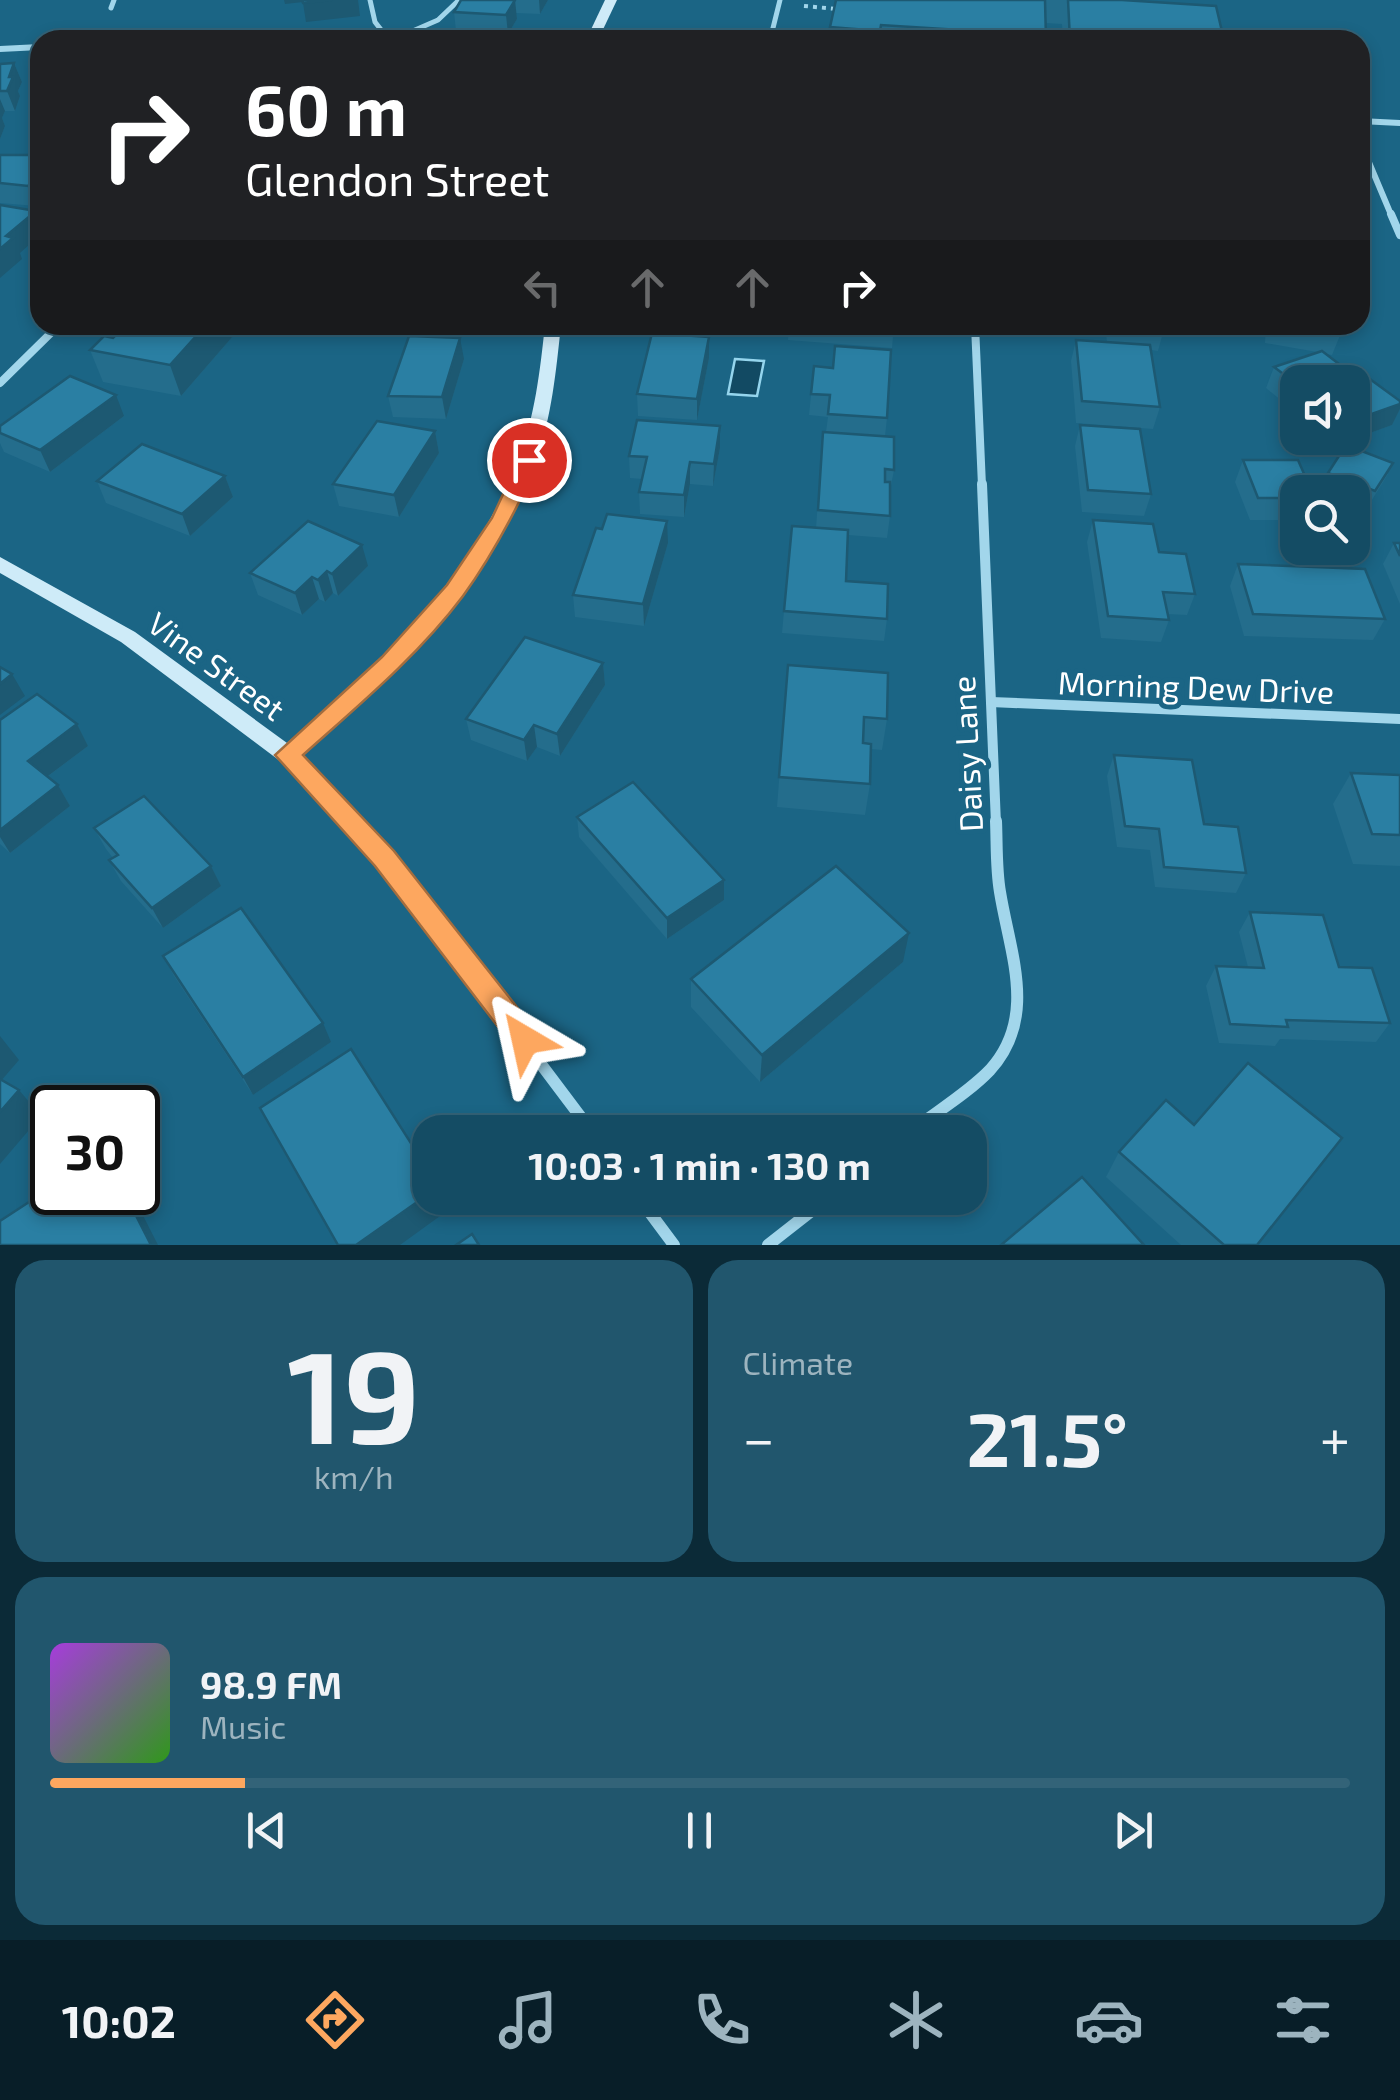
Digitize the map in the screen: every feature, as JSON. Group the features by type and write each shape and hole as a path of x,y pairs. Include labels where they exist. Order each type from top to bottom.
{"street":[{"path":"597,30 611,0"},
{"path":"0,49 30,47"},
{"path":"1370,122 1400,124"},
{"path":"1370,164 1400,235"},
{"path":"0,383 50,335"},
{"path":"288,755 390,663 455,591 481,555 516,490 540,430 551,372 553,335"},
{"name":"Daisy Lane","path":"932,1115 989,1071 1008,1045 1018,1016 1019,988 999,887 975,335"},
{"name":"Vine Street","path":"0,564 128,637 288,755 385,858 432,916 579,1115"},
{"name":"Morning Dew Drive","path":"991,702 1400,719"},
{"path":"652,1215 674,1245"},
{"path":"768,1245 806,1215"}],"lane":[{"path":"110,8 114,0"},
{"path":"370,0 374,22 381,30"},
{"path":"422,30 450,13 459,0"},
{"path":"772,30 780,0"}],"path":[{"path":"798,5 838,9"}],"water":[{"path":"735,359 764,361 757,396 728,394"}],"building":[{"path":"461,0 515,0 506,15 454,12"},
{"path":"836,0 1045,0 1046,30 830,27"},
{"path":"1068,0 1216,6 1222,30 1070,30"},
{"path":"14,63 7,91 0,91 0,64"},
{"path":"0,155 30,155 28,186 0,183"},
{"path":"0,205 30,210 30,216 6,236 13,238 0,249"},
{"path":"197,335 170,365 90,350 104,336"},
{"path":"652,335 709,337 697,399 637,394"},
{"path":"409,336 460,338 442,397 388,396"},
{"path":"1076,340 1150,345 1160,407 1082,401"},
{"path":"835,346 891,350 887,418 828,414 830,395 811,394 814,366 833,368"},
{"path":"1322,351 1340,365 1280,365"},
{"path":"70,376 116,395 40,450 0,433 0,426"},
{"path":"1370,379 1400,401 1370,415"},
{"path":"637,420 720,426 714,464 690,462 684,495 639,492 647,457 629,456"},
{"path":"377,421 435,431 394,495 333,484"},
{"path":"1080,425 1140,429 1151,494 1088,490"},
{"path":"823,432 894,437 894,470 885,469 885,482 890,482 890,516 818,510"},
{"path":"142,444 225,476 182,514 97,481"},
{"path":"1370,454 1393,463 1375,491 1370,489 1370,475 1328,473 1340,455"},
{"path":"1243,460 1298,460 1305,475 1280,475 1280,498 1258,498"},
{"path":"607,514 667,521 643,604 573,595 596,528 602,529"},
{"path":"1093,520 1153,524 1159,552 1186,554 1195,594 1163,592 1169,620 1108,616"},
{"path":"308,521 362,545 332,574 327,571 318,580 312,577 295,593 250,573"},
{"path":"792,526 848,530 846,581 888,584 887,619 784,611"},
{"path":"1238,564 1365,569 1385,619 1253,614"},
{"path":"525,637 603,663 557,734 534,725 524,740 466,719"},
{"path":"788,665 888,673 887,719 864,717 863,743 871,744 870,784 779,777"},
{"path":"0,667 12,674 0,684"},
{"path":"37,694 77,724 28,761 58,785 0,830 0,720"},
{"path":"1114,755 1192,760 1204,824 1238,827 1246,873 1164,867 1159,829 1125,826"},
{"path":"1351,773 1400,775 1400,835 1372,834"},
{"path":"633,782 724,880 667,918 577,817"},
{"path":"144,796 211,866 152,908 109,860 118,855 94,828"},
{"path":"836,866 909,933 762,1055 691,979"},
{"path":"241,908 323,1023 243,1077 163,956"},
{"path":"1250,912 1323,915 1339,967 1372,968 1390,1023 1286,1020 1288,1027 1230,1024 1216,966 1264,968"},
{"path":"351,1049 412,1145 412,1206 356,1245 338,1245 260,1108"},
{"path":"1248,1063 1342,1138 1257,1245 1224,1245 1119,1152 1166,1100 1194,1125"},
{"path":"0,1079 19,1090 0,1112"},
{"path":"1082,1177 1144,1245 1001,1245"},
{"path":"30,1201 30,1215 136,1215 151,1245 0,1245 0,1221"},
{"path":"472,1234 479,1245 456,1245"}],"route":[{"path":"525,1040 385,858 288,755 390,663 455,591 502,520 529,460"}]}
